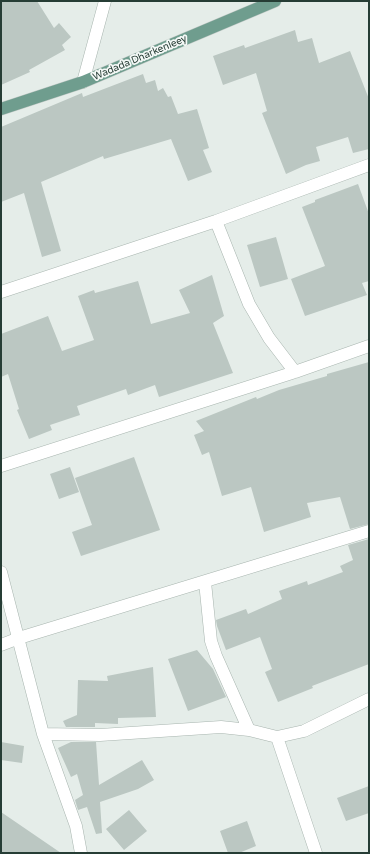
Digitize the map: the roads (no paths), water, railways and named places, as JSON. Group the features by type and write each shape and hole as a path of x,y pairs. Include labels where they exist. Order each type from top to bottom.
{"main road":[{"name":"Wadada Dharkenleey","path":"1,109 83,82 275,1"}],"street":[{"path":"83,82 105,1"},
{"path":"1,292 216,221 369,165"},
{"path":"216,221 249,304 269,338 295,372"},
{"path":"1,466 295,372 369,346"},
{"path":"1,645 19,638 369,531"},
{"path":"1,572 44,734 76,826 82,853"},
{"path":"205,582 211,641 216,656 249,730"},
{"path":"44,734 100,735 221,727 249,730 277,736 304,730 369,699"},
{"path":"277,736 316,853"}]}
